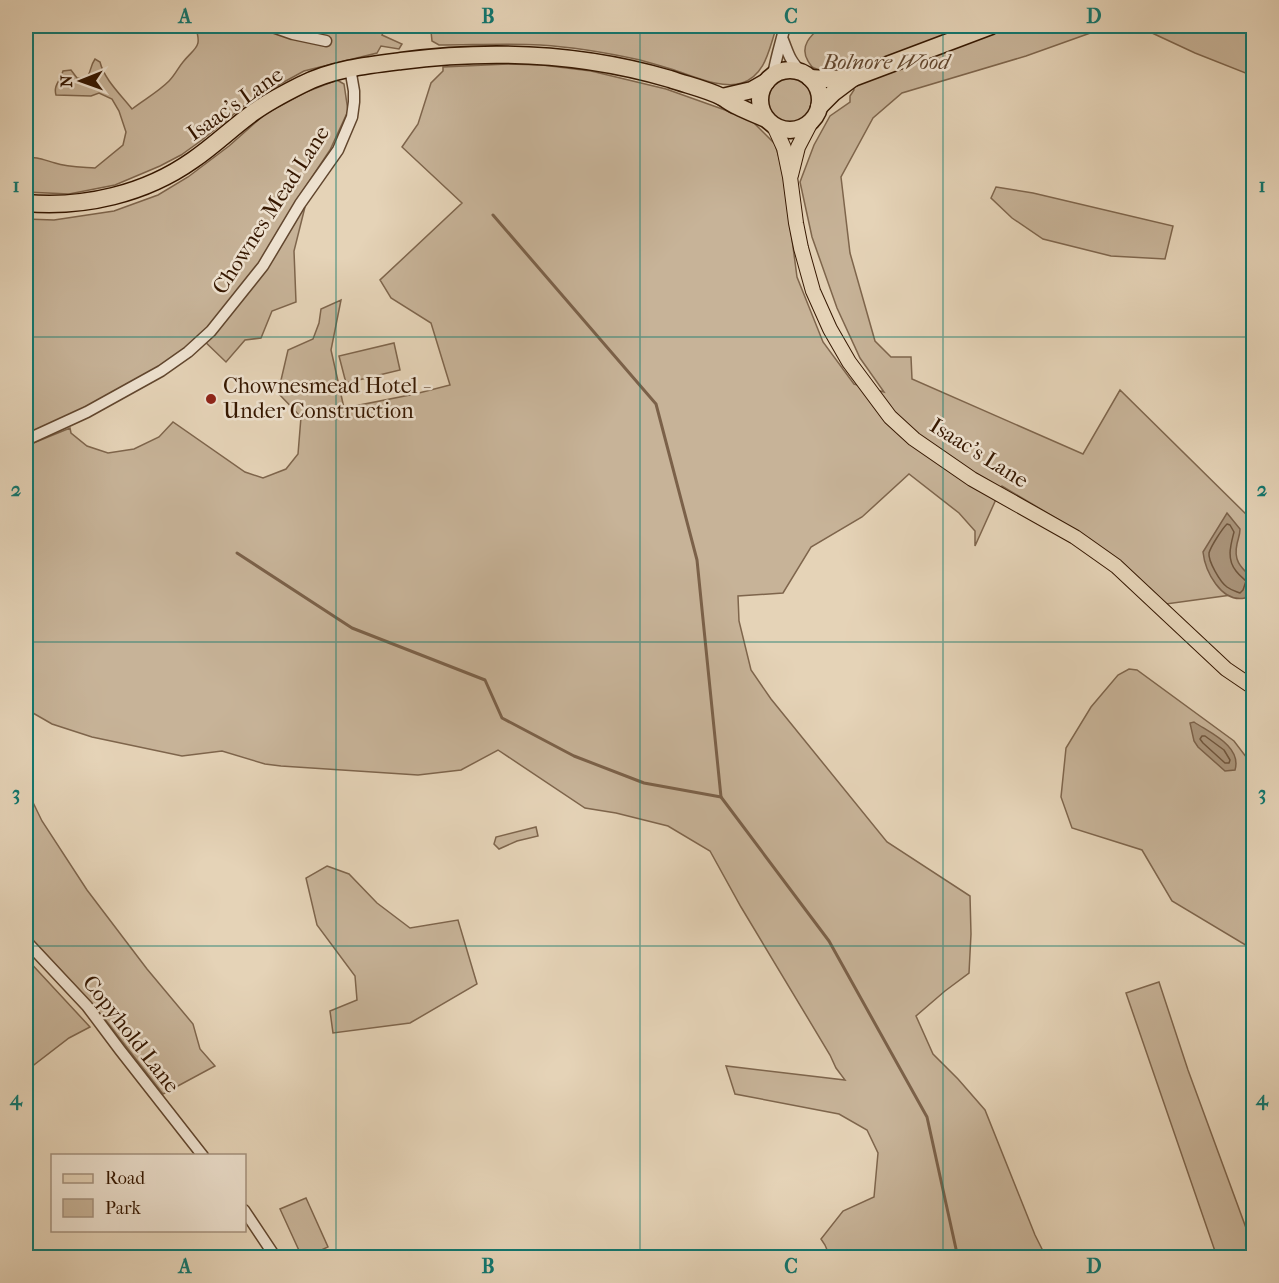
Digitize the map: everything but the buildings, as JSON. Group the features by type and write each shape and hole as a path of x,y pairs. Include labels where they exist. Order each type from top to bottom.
{"highway":[{"path":"819,106 853,78 991,26"},
{"name":"Isaac's Lane","path":"26,203 92,201 140,188 173,173 192,161 253,113 302,84 350,68 426,58 503,54 578,59 612,64 722,97 770,123"},
{"path":"722,97 752,90 782,71 792,70 826,79 853,78"},
{"path":"769,79 761,91 759,101 761,111 770,123 783,130 793,131 811,122 819,106 819,91 806,75"}],"main road":[{"name":"Isaac's Lane","path":"790,177 798,147 811,122"},
{"name":"Isaac's Lane","path":"770,123 784,148 797,231 813,291 830,329 849,362 890,417 914,439 972,479 1076,537 1116,566 1226,669 1254,688"}],"street":[{"path":"270,26 326,41"},
{"path":"785,26 783,40 788,55 806,75"},
{"path":"769,79 778,47 783,40"},
{"name":"Chownes Mead Lane","path":"26,440 87,412 161,371 188,352 211,331 263,266 300,204 338,150 352,117 354,91 350,68"},
{"name":"Copyhold Lane","path":"26,941 87,1006 202,1154"},
{"path":"246,1213 276,1257"}],"green space":[{"path":"195,26 259,26 267,29 270,26 386,26 382,35 402,44 399,49 381,46 377,53 304,71 245,105 181,155 115,185 69,194 26,192 26,158 95,168 123,145 126,132 112,99 99,93 91,96 56,95 56,85 63,71 71,70 77,78 86,79 95,59 100,62 109,81 132,109 169,81 194,50 198,43"},
{"path":"433,26 777,26 766,59 757,73 742,83 725,85 640,60 578,49 528,44 439,45 432,41"},
{"name":"Bolnore Wood","path":"822,26 1110,26 1026,56 902,93 873,118 841,177 850,253 875,341 891,357 911,357 912,379 1083,454 1120,390 1253,521 1253,592 1166,604 1081,533 1002,486 975,546 975,531 959,513 909,474 862,517 811,547 783,593 738,596 739,621 751,670 771,699 887,842 970,896 969,973 916,1016 933,1054 985,1110 1046,1257 830,1257 821,1239 843,1211 874,1197 878,1153 867,1130 839,1114 735,1094 726,1066 845,1080 710,851 668,826 585,808 498,750 461,770 418,775 281,766 265,764 222,751 182,756 92,737 52,724 26,709 26,446 70,428 71,433 87,446 108,453 134,449 159,437 173,422 245,472 263,478 286,469 298,454 301,417 278,393 288,350 313,339 321,309 341,300 331,350 344,408 450,385 431,323 391,298 380,280 462,203 402,147 418,124 431,83 443,71 443,67 508,64 542,65 591,71 666,89 753,122 775,144 783,171 797,277 823,342 854,384 884,392 860,358 837,308 812,237 800,182 814,145 830,116 850,102 850,96 854,90 848,70 822,71 813,68 808,61 805,50 807,41"},
{"path":"1137,26 1253,26 1253,76 1195,53"},
{"path":"785,77 795,77 807,84 814,96 814,106 807,118 795,125 785,125 770,114 766,106 766,96 777,81"},
{"path":"337,80 344,84 348,111 330,150 294,204 305,207 294,251 296,302 272,311 261,338 245,340 226,362 200,337 159,367 85,408 26,435 26,219 54,220 114,211 158,195 188,177 229,146 265,114 306,92"},
{"path":"996,187 1033,193 1173,226 1165,259 1111,256 1043,239 1012,218 991,198"},
{"path":"394,343 400,370 346,383 339,356"},
{"path":"1129,669 1137,670 1234,741 1253,766 1253,962 1249,947 1172,901 1142,850 1072,828 1061,797 1066,748 1091,707 1118,675"},
{"path":"26,788 42,821 87,890 147,969 193,1024 200,1049 215,1066 163,1094 104,1018 26,934"},
{"path":"536,827 538,836 517,841 499,849 494,844 496,837"},
{"path":"327,866 349,874 377,903 410,928 458,920 477,984 410,1023 333,1033 330,1011 357,1000 355,976 317,925 306,878"},
{"path":"26,958 90,1027 69,1038 26,1071"},
{"path":"1159,982 1188,1070 1253,1247 1253,1257 1217,1257 1126,993"},
{"path":"306,1198 328,1247 302,1257 280,1209"}],"water":[{"path":"1227,513 1240,529 1236,550 1237,560 1253,579 1245,598 1229,596 1222,591 1211,576 1204,560 1203,552"},
{"path":"1194,722 1229,747 1236,761 1235,770 1225,771 1198,747 1194,741 1190,723"}],"waterway":[{"path":"493,215 656,404 697,560 721,797 829,941 927,1117 958,1258"},
{"path":"237,553 352,628 485,680 502,718 574,756 644,783 721,797"}],"place":[{"name":"Chownesmead Hotel - Under Construction","path":"211,399"}]}
